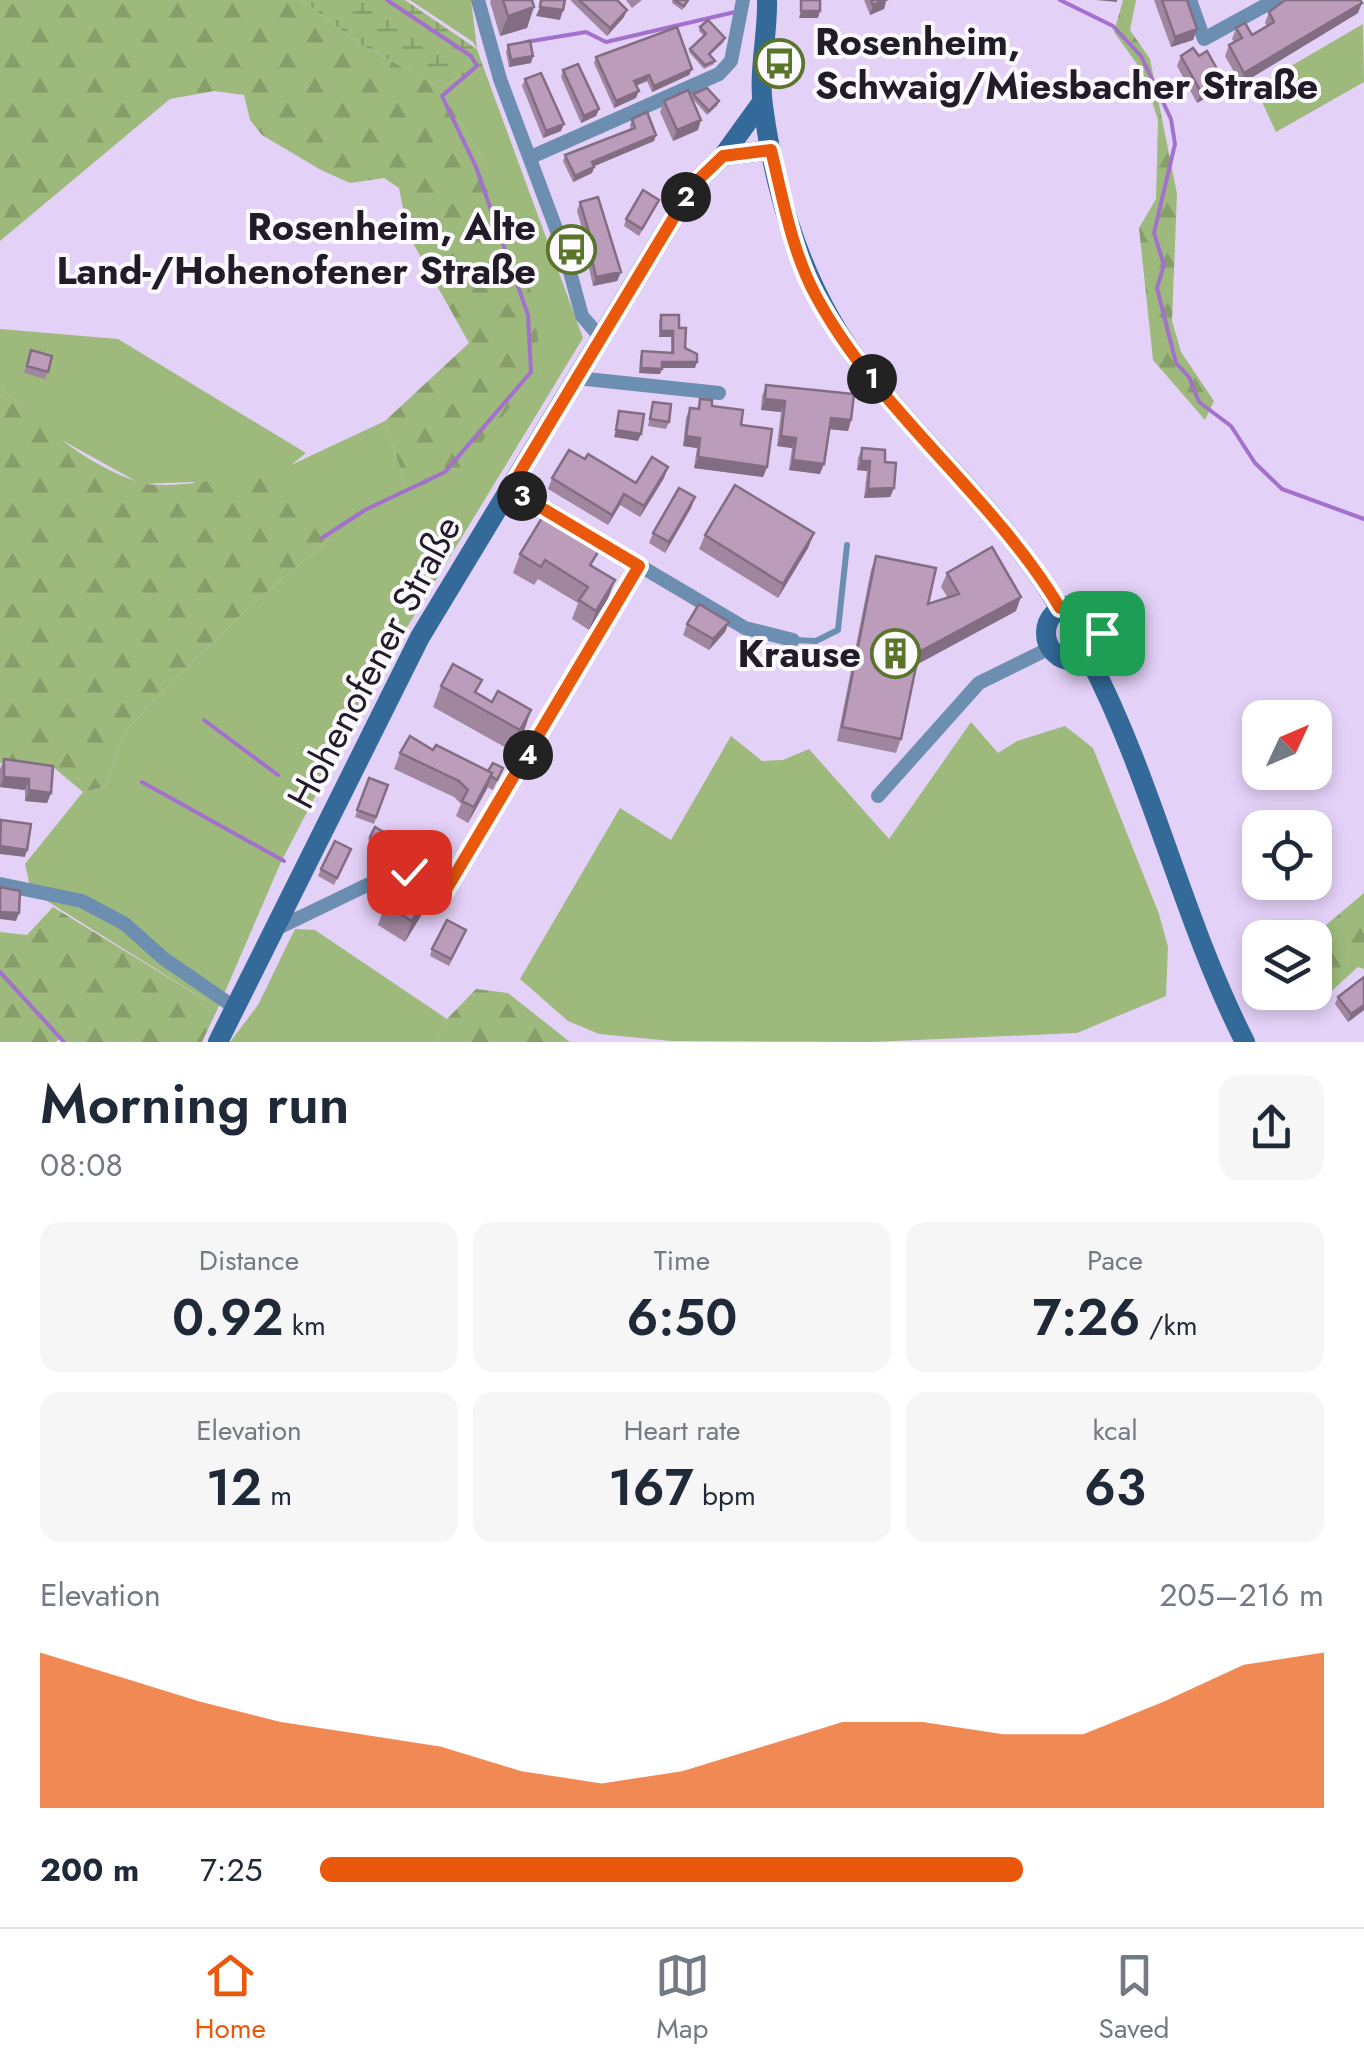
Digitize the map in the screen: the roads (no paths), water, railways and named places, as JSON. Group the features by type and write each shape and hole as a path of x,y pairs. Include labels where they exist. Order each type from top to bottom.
{"main road":[{"path":"769,4 762,102 771,150 805,268 840,335 867,373 989,511 1060,608"},
{"name":"Hohenofener Straße","path":"218,1042 420,637 694,184 723,156 762,102"},
{"path":"723,156 771,150"},
{"path":"1060,608 1088,609 1100,624 1101,643 1089,658 1072,662 1050,648 1048,622 1060,608"},
{"path":"1089,658 1148,786 1176,879 1216,983 1245,1042"}],"street":[{"path":"478,0 500,80 531,157 582,316 601,338"},
{"path":"531,157 719,74 731,62 743,0"},
{"path":"1190,0 1204,39 1275,0"},
{"path":"577,378 719,393"},
{"path":"510,489 745,628 793,640"},
{"path":"878,796 979,683 1050,648"},
{"path":"272,931 392,873 409,872 435,887 440,900"},
{"path":"5,884 82,901 125,924 162,958 234,1008"}],"lane":[{"path":"793,640 816,641 838,630 848,545"},
{"path":"440,900 639,566"}],"waterway":[{"path":"322,538 365,510 445,472 531,372 528,315 476,167 442,96 477,66 471,56 387,0"},
{"path":"1060,0 1113,26 1141,56 1171,119 1175,144 1154,233 1164,265 1157,288 1176,363 1189,377 1199,402 1231,426 1255,463 1282,489 1364,519"},
{"path":"526,42 586,32 606,42 735,12"},
{"path":"204,720 278,775"},
{"path":"142,782 284,861"},
{"path":"0,972 64,1042"}],"place":[{"name":"Rosenheim, Schwaig/Miesbacher Straße","path":"780,64"},
{"name":"Rosenheim, Alte Land-/Hohenofener Straße","path":"571,249"},
{"name":"Krause","path":"896,654"}]}
